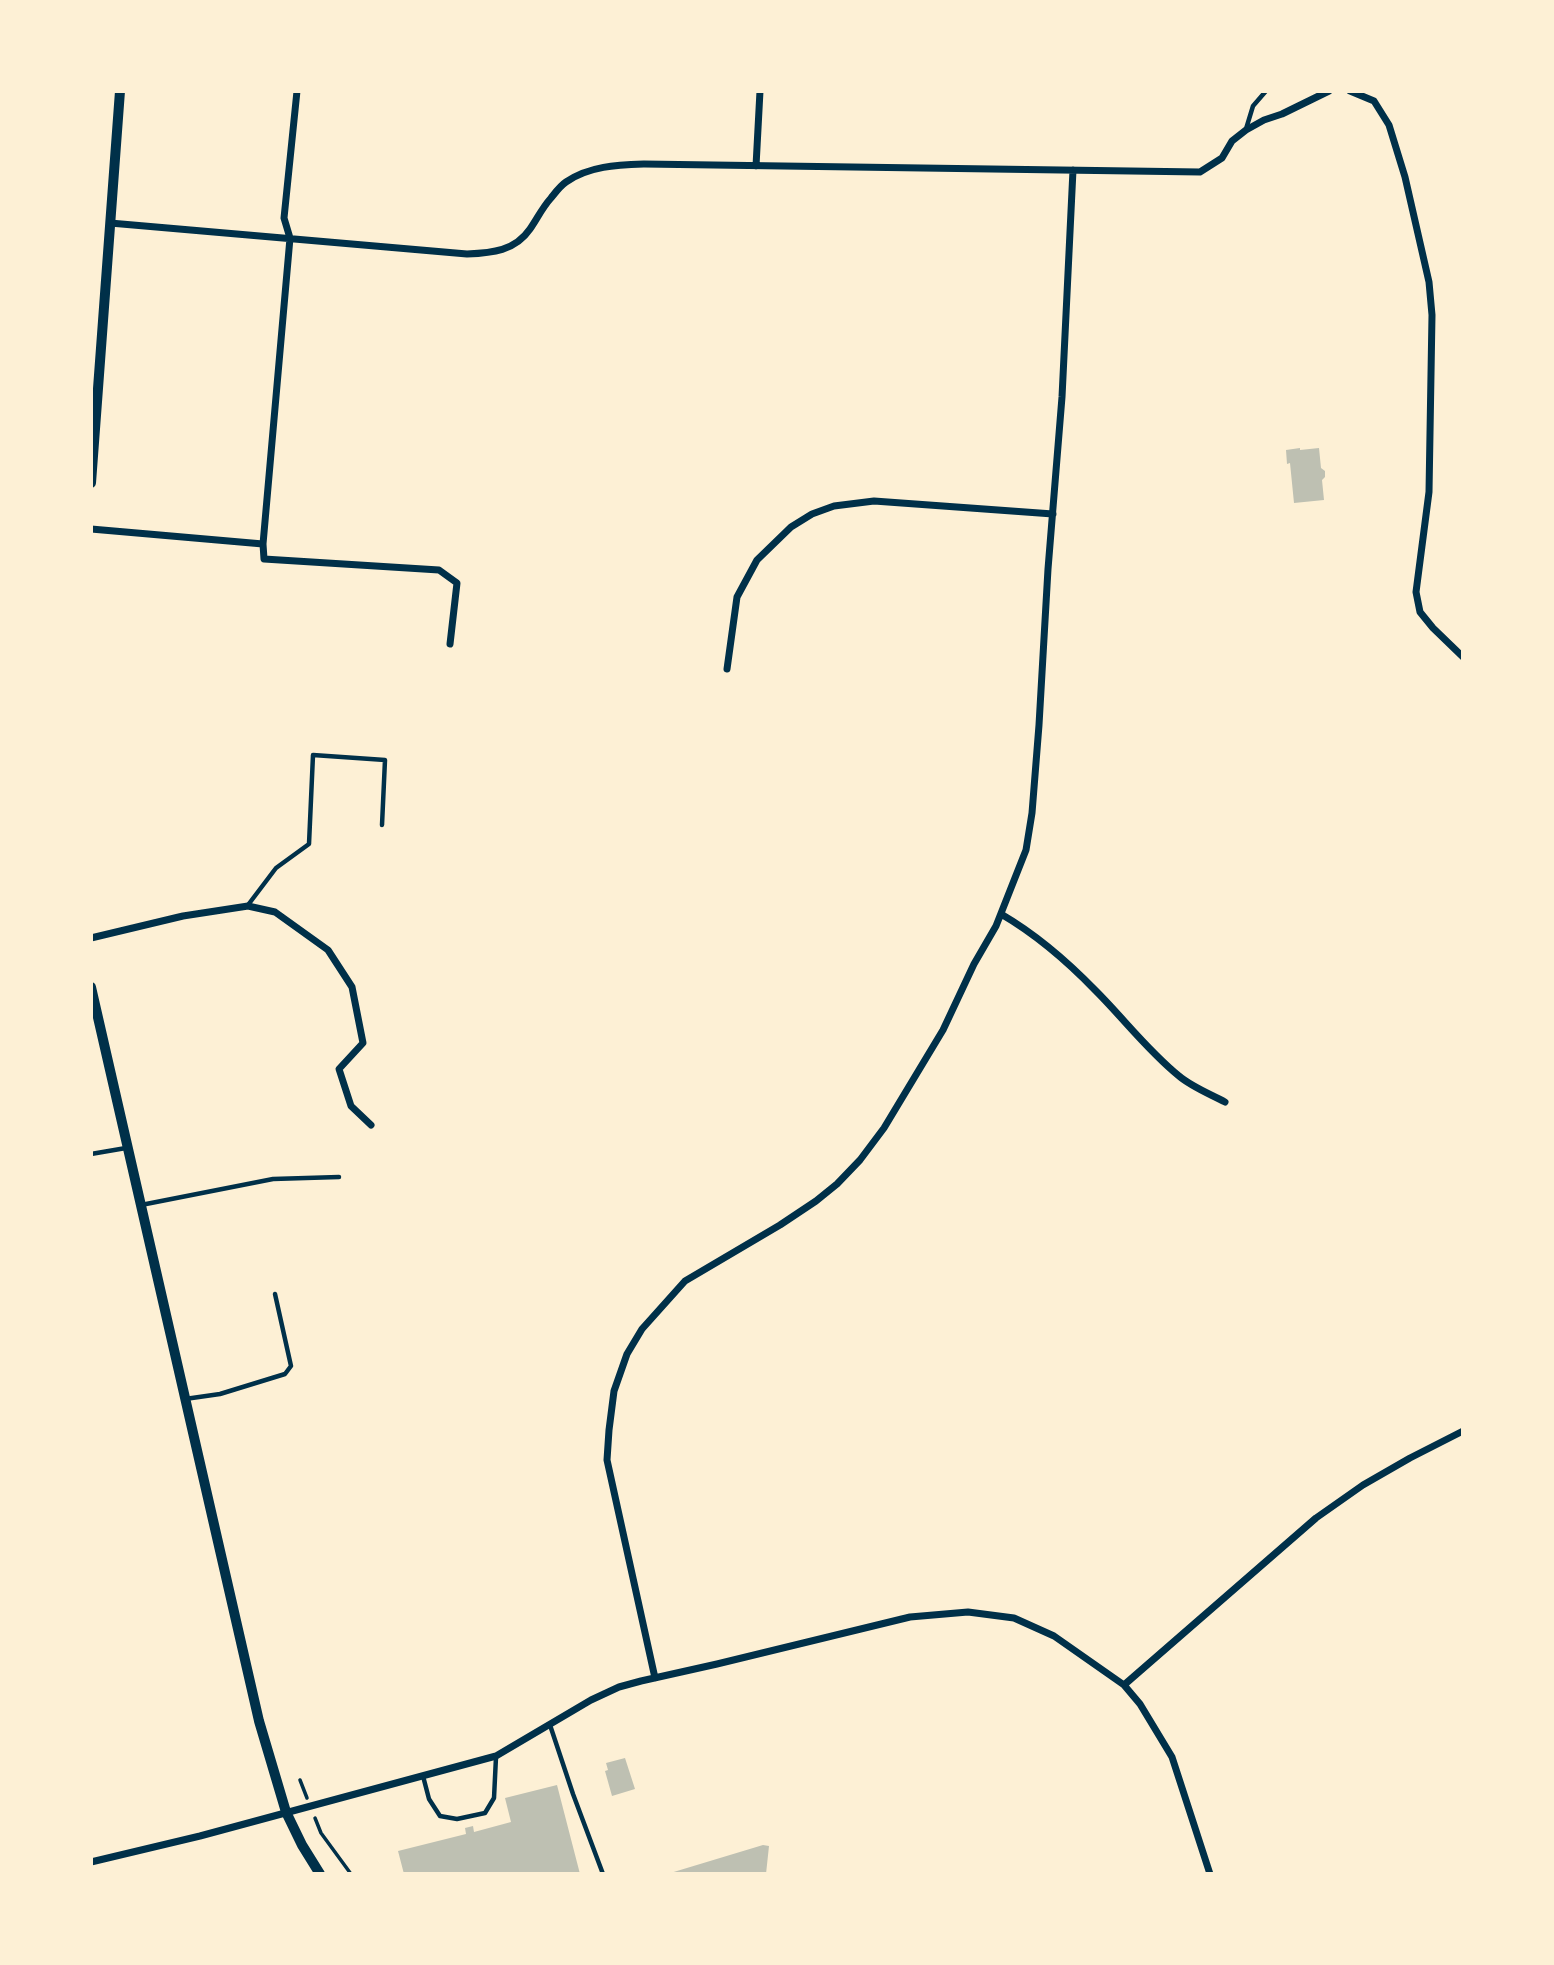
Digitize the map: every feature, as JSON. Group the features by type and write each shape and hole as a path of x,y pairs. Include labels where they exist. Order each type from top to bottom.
{"street":[{"path":"91,483 120,91"},
{"path":"297,91 285,218 290,238 264,559 439,570 457,583 450,644"},
{"path":"756,166 760,91"},
{"path":"110,223 467,254 494,253 518,244 543,207 564,183 610,166 644,164 1200,172 1222,158 1232,141 1246,130 1329,91"},
{"path":"1350,91 1374,101 1389,125 1405,177 1429,282 1432,315 1429,492 1416,592 1420,612 1463,657"},
{"path":"655,1678 607,1460 614,1391 627,1353 642,1329 684,1281 816,1201 860,1160 884,1128 943,1030 974,964 996,926 1026,850 1032,813 1062,397 1073,170"},
{"path":"727,669 737,597 757,560 792,527 812,514 834,506 874,501 1053,514"},
{"path":"91,529 264,544"},
{"path":"91,938 183,916 248,906 275,912 328,950 352,987 363,1043 339,1069 351,1106 371,1125"},
{"path":"1000,914 1028,930 1057,953 1181,1078 1225,1102"},
{"path":"91,987 92,1001 259,1721 286,1812 320,1874"},
{"path":"1124,1685 1316,1518 1363,1485 1463,1431"},
{"path":"91,1862 200,1836 496,1756 619,1687 910,1617 968,1612 1014,1618 1054,1636 1124,1685 1140,1704 1172,1757 1210,1874"}],"lane":[{"path":"1246,130 1253,106 1266,91"},
{"path":"248,906 276,868 309,844 313,755 386,760 382,825"},
{"path":"91,1154 127,1148"},
{"path":"140,1205 274,1179 339,1177"},
{"path":"184,1399 220,1394 285,1374 291,1366 275,1294"},
{"path":"550,1724 603,1874"},
{"path":"423,1774 429,1799 440,1816 457,1819 485,1813 494,1798 496,1756"}],"path":[{"path":"321,1833 351,1874"}],"building":[{"path":"1319,448 1321,468 1325,471 1322,480 1324,500 1294,503 1286,450"},
{"path":"625,1758 635,1789 612,1796 605,1771 608,1770 606,1763"},
{"path":"557,1785 580,1874 404,1874 398,1851 466,1834 465,1828 473,1826 474,1832 511,1822 505,1798"},
{"path":"763,1845 769,1846 766,1874 667,1874"}]}
